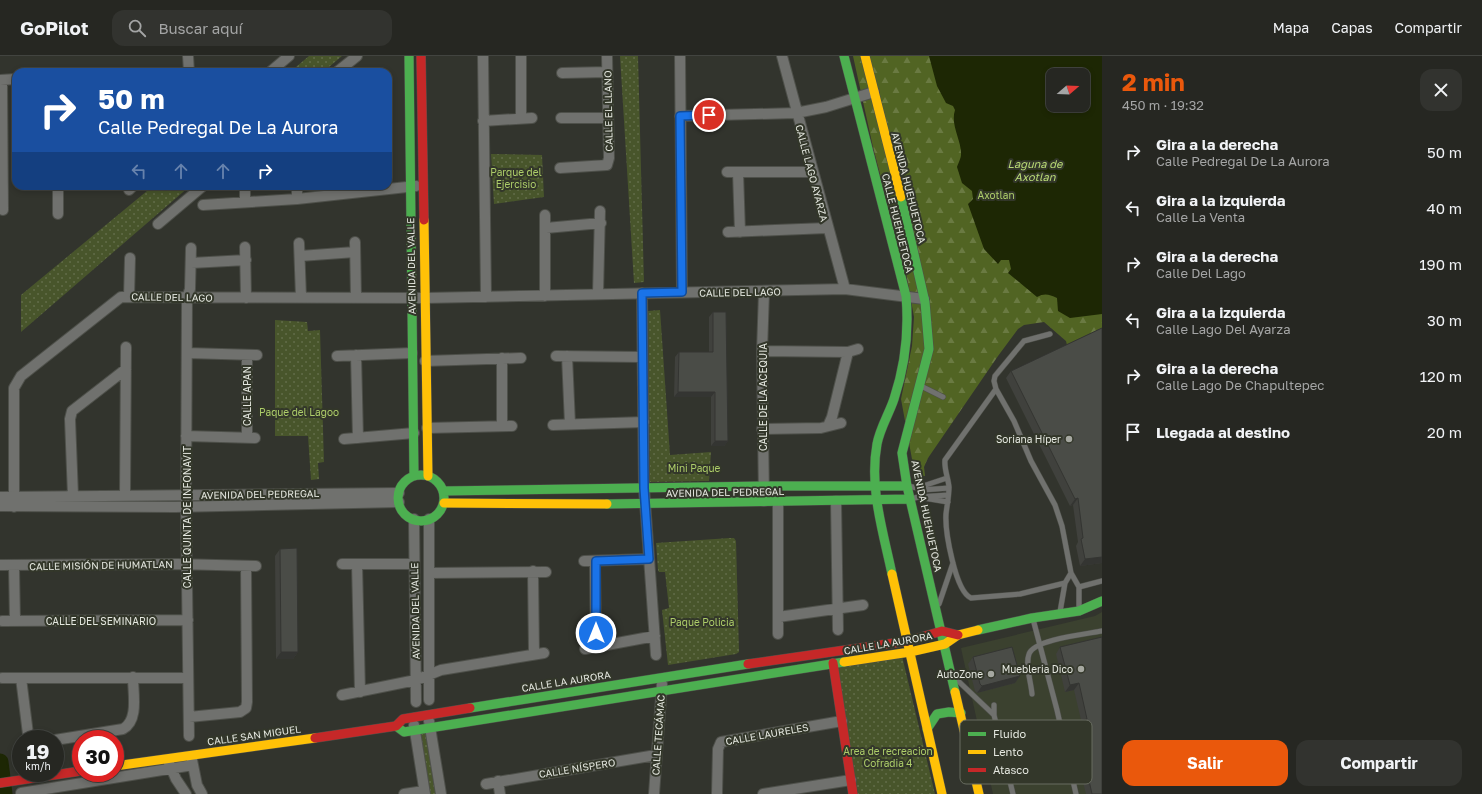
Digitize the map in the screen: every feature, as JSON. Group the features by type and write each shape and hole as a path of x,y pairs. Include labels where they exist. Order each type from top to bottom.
{"street":[{"path":"188,56 189,68"},
{"path":"275,68 289,56"},
{"path":"342,68 357,56"},
{"name":"AVENIDA DEL VALLE","path":"409,56 414,476"},
{"name":"AVENIDA DEL VALLE","path":"422,56 422,186 428,476"},
{"path":"483,56 486,297"},
{"path":"483,121 526,119 520,56"},
{"name":"CALLE EL LLANO","path":"560,168 607,165 609,158 607,56"},
{"path":"680,56 682,292"},
{"name":"CALLE LAGO AYARZA","path":"782,56 827,228 845,289"},
{"name":"CALLE HUEHUETOCA","path":"844,56 906,296 908,327 895,396 879,436 875,487"},
{"name":"AVENIDA HUEHUETOCA","path":"865,56 904,210 924,299 929,348 902,453 907,486 914,498 936,611 963,720"},
{"path":"562,73 607,72"},
{"path":"3,210 1,80 12,79"},
{"path":"680,116 796,113 855,99 874,92"},
{"path":"561,118 608,118"},
{"path":"727,172 812,172"},
{"path":"738,172 740,232"},
{"path":"392,188 422,186"},
{"path":"58,190 58,214"},
{"path":"158,224 198,190"},
{"path":"245,190 245,202"},
{"path":"297,190 297,199"},
{"path":"203,205 297,199 354,190"},
{"path":"598,294 601,223 600,211"},
{"path":"545,215 545,296"},
{"path":"546,228 601,223"},
{"path":"728,232 827,228"},
{"path":"299,243 301,298"},
{"path":"245,246 246,298"},
{"path":"300,256 355,247 356,298"},
{"name":"CALLE QUINTA DE INFONAVIT","path":"189,736 186,436 187,298 190,289 191,248"},
{"path":"128,297 130,258"},
{"path":"191,263 246,260"},
{"name":"CALLE DEL LAGO","path":"14,501 14,388 21,376 121,297 424,298 682,292 764,292 845,289 924,299"},
{"name":"CALLE DE LA ACEQUIA","path":"764,292 762,351 764,501"},
{"path":"642,293 644,488 656,655"},
{"path":"125,495 126,348"},
{"path":"762,351 848,352 858,349"},
{"path":"828,426 832,417 848,352"},
{"name":"CALLE APAN","path":"186,436 251,438 252,355 187,353"},
{"path":"337,356 412,353"},
{"path":"356,355 358,438"},
{"path":"556,356 642,357"},
{"path":"567,356 570,424"},
{"path":"427,428 507,426 502,358"},
{"path":"425,361 521,358"},
{"path":"72,496 70,420 72,411 126,369"},
{"path":"553,425 644,422"},
{"path":"762,429 821,428 841,423"},
{"path":"344,439 414,433"},
{"path":"414,476 428,476 438,482 443,492 444,503 436,516 429,519 414,519 404,513 399,497 405,481 414,476"},
{"name":"AVENIDA DEL PEDREGAL","path":"443,492 764,486 907,486"},
{"path":"875,487 876,501 942,794"},
{"name":"AVENIDA DEL PEDREGAL","path":"0,506 14,501 72,496 186,495 399,497"},
{"name":"AVENIDA DEL PEDREGAL","path":"0,496 14,501 186,506 399,497"},
{"name":"AVENIDA DEL PEDREGAL","path":"444,503 645,504 764,501 876,501 914,498"},
{"path":"836,501 839,609 838,630"},
{"path":"778,502 778,634"},
{"name":"AVENIDA DEL VALLE","path":"414,519 416,702"},
{"name":"AVENIDA DEL VALLE","path":"429,519 429,700"},
{"path":"584,561 649,559"},
{"path":"596,561 596,647"},
{"path":"342,564 414,564"},
{"path":"357,564 360,692"},
{"name":"CALLE MISIÓN DE HUMATLAN","path":"0,565 256,566"},
{"path":"14,566 15,621"},
{"path":"189,717 240,712 246,708 246,566"},
{"path":"342,695 416,680 441,670 539,654 533,571"},
{"path":"429,573 546,572"},
{"path":"958,636 1032,618 1079,611 1102,601"},
{"path":"778,618 863,606"},
{"name":"CALLE DEL SEMINARIO","path":"2,621 188,620"},
{"name":"CALLE LA AURORA","path":"412,717 663,676 908,641 942,631 958,636"},
{"path":"585,649 655,636"},
{"name":"CALLE LA AURORA","path":"414,730 833,663 860,661 945,644 958,636"},
{"path":"833,663 853,794"},
{"name":"CALLE TECÁMAC","path":"654,794 663,676"},
{"path":"64,739 123,729 130,725 133,718 132,677"},
{"path":"2,678 188,678"},
{"path":"21,678 28,730"},
{"path":"927,729 937,714 949,712 961,713"},
{"path":"428,715 442,794"},
{"path":"404,794 425,793 412,717"},
{"name":"CALLE SAN MIGUEL","path":"124,764 168,757 192,760 396,726 403,718 412,717"},
{"name":"CALLE LAURELES","path":"717,794 718,749 721,742 842,721"},
{"name":"CALLE SAN MIGUEL","path":"396,726 404,732 414,730"},
{"name":"CALLE NÍSPERO","path":"486,784 656,755"},
{"path":"168,757 171,768 186,794"},
{"path":"21,793 171,768 192,760 197,785 202,794"},
{"path":"4,783 72,772"},
{"path":"763,794 851,780"},
{"path":"498,781 500,794"},
{"name":"AVENIDA HUEHUETOCA","path":"977,784 979,794"}],"lane":[{"path":"1050,334 1031,339 1020,345 995,376 994,381 996,389 1014,421 1031,461 1055,505 1062,526 1071,573 1079,588 1079,611"},
{"path":"920,385 943,398"},
{"path":"996,389 945,460 944,467 949,488 946,527 957,577 969,598 1020,594 1065,583"},
{"path":"917,488 947,478"},
{"path":"907,486 922,490 949,488"},
{"path":"914,498 948,496"},
{"path":"914,498 948,502"},
{"path":"936,611 953,563"},
{"path":"1060,613 1065,583 1071,573"},
{"path":"1079,588 1102,581"},
{"path":"1032,618 1059,720"},
{"path":"1032,694 1027,661 1029,652 1039,644 1102,631"},
{"path":"952,675 994,715"},
{"path":"994,705 995,720"},
{"path":"1010,784 1012,794"},
{"path":"1074,784 1076,794"}],"shaded area":[{"path":"1102,612 1102,794 993,794 991,784 1092,784 1092,720 977,720 961,648 1095,616"}],"green space":[{"path":"309,56 342,56 328,68 295,68"},
{"path":"620,56 638,56 644,282 634,283"},
{"name":"Axotlan","path":"853,56 1102,56 1102,332 1067,345 1066,341 1044,322 1024,325 1018,329 928,458 924,467 925,476 917,476 914,470 901,399 912,346 914,317 907,278 873,147"},
{"name":"Parque del Ejercisio","path":"491,154 542,155 544,197 494,204"},
{"path":"148,190 185,190 21,332 21,295"},
{"name":"Mini Paque","path":"660,310 670,455 711,452 709,481 650,482 648,311"},
{"name":"Paque del Lagoo","path":"275,320 307,322 308,331 320,330 324,462 318,463 319,479 311,480 308,436 275,436"},
{"name":"Paque Policia","path":"734,538 736,541 739,652 736,654 668,665 662,610 669,608 665,572 659,572 658,570 656,543"},
{"name":"Area de recreacion Cofradia 4","path":"902,656 935,794 858,794 835,667"},
{"path":"429,729 439,794 429,794 419,733"}],"water":[{"name":"Laguna de Axotlan","path":"929,56 1102,56 1102,314 1070,318 1058,311 1057,298 1047,294 1037,297 1008,273 1011,269 1009,260 1001,260 998,264 984,249 968,204 973,199 972,191 962,183 957,167 961,156 961,150 954,121 955,110 953,106 946,103 937,86"}],"building":[{"path":"713,312 726,312 728,441 715,441 715,392 678,392 679,352 713,352"},
{"name":"Soriana Híper","path":"1102,328 1102,557 1085,559 1081,539 1083,538 1078,498 1075,499 1011,371"},
{"path":"297,548 298,652 281,652 280,549"},
{"path":"1102,637 1102,794 1092,794 1090,784 1092,784 1092,720 1083,720 1087,719 1079,683 1070,685 1060,647"},
{"name":"AutoZone","path":"1012,647 1020,676 982,686 980,684 973,657"}],"waterway":[{"path":"0,762 4,794"}],"traffic: fast":[{"path":"409,56 414,476"},
{"path":"844,56 906,296 907,322 901,374 894,399 878,438 875,460 878,509 892,574"},
{"path":"901,197 925,302 929,349 902,453 907,486 955,692"},
{"path":"421,475 434,479 440,485 444,498 440,511 434,517 421,521 408,517 402,511 398,498 402,485 408,479 421,475"},
{"path":"443,491 764,486 907,486"},
{"path":"607,504 910,499"},
{"path":"978,630 1032,618 1079,611 1102,601"},
{"path":"396,726 404,732 844,662"},
{"path":"470,708 748,664"},
{"path":"927,729 937,714 949,712 961,713"}],"traffic: slow":[{"path":"865,56 901,197"},
{"path":"424,220 428,476"},
{"path":"444,503 607,504"},
{"path":"892,574 942,794"},
{"path":"844,662 910,652 945,644 958,635 978,630"},
{"path":"955,692 962,720"},
{"path":"124,765 315,738"},
{"path":"977,784 979,794"}],"traffic: jam":[{"path":"421,56 424,220"},
{"path":"748,664 908,641 942,631 958,635"},
{"path":"833,663 853,794"},
{"path":"315,738 396,726 403,719 470,708"},
{"path":"0,783 72,772"}],"place":[{"name":"Soriana Híper","path":"1069,439"},
{"name":"Muebleria Dico","path":"1081,669"},
{"name":"AutoZone","path":"991,674"}],"route":[{"path":"596,633 596,561 649,559 644,488 642,293 682,292 680,116 709,115"}]}
